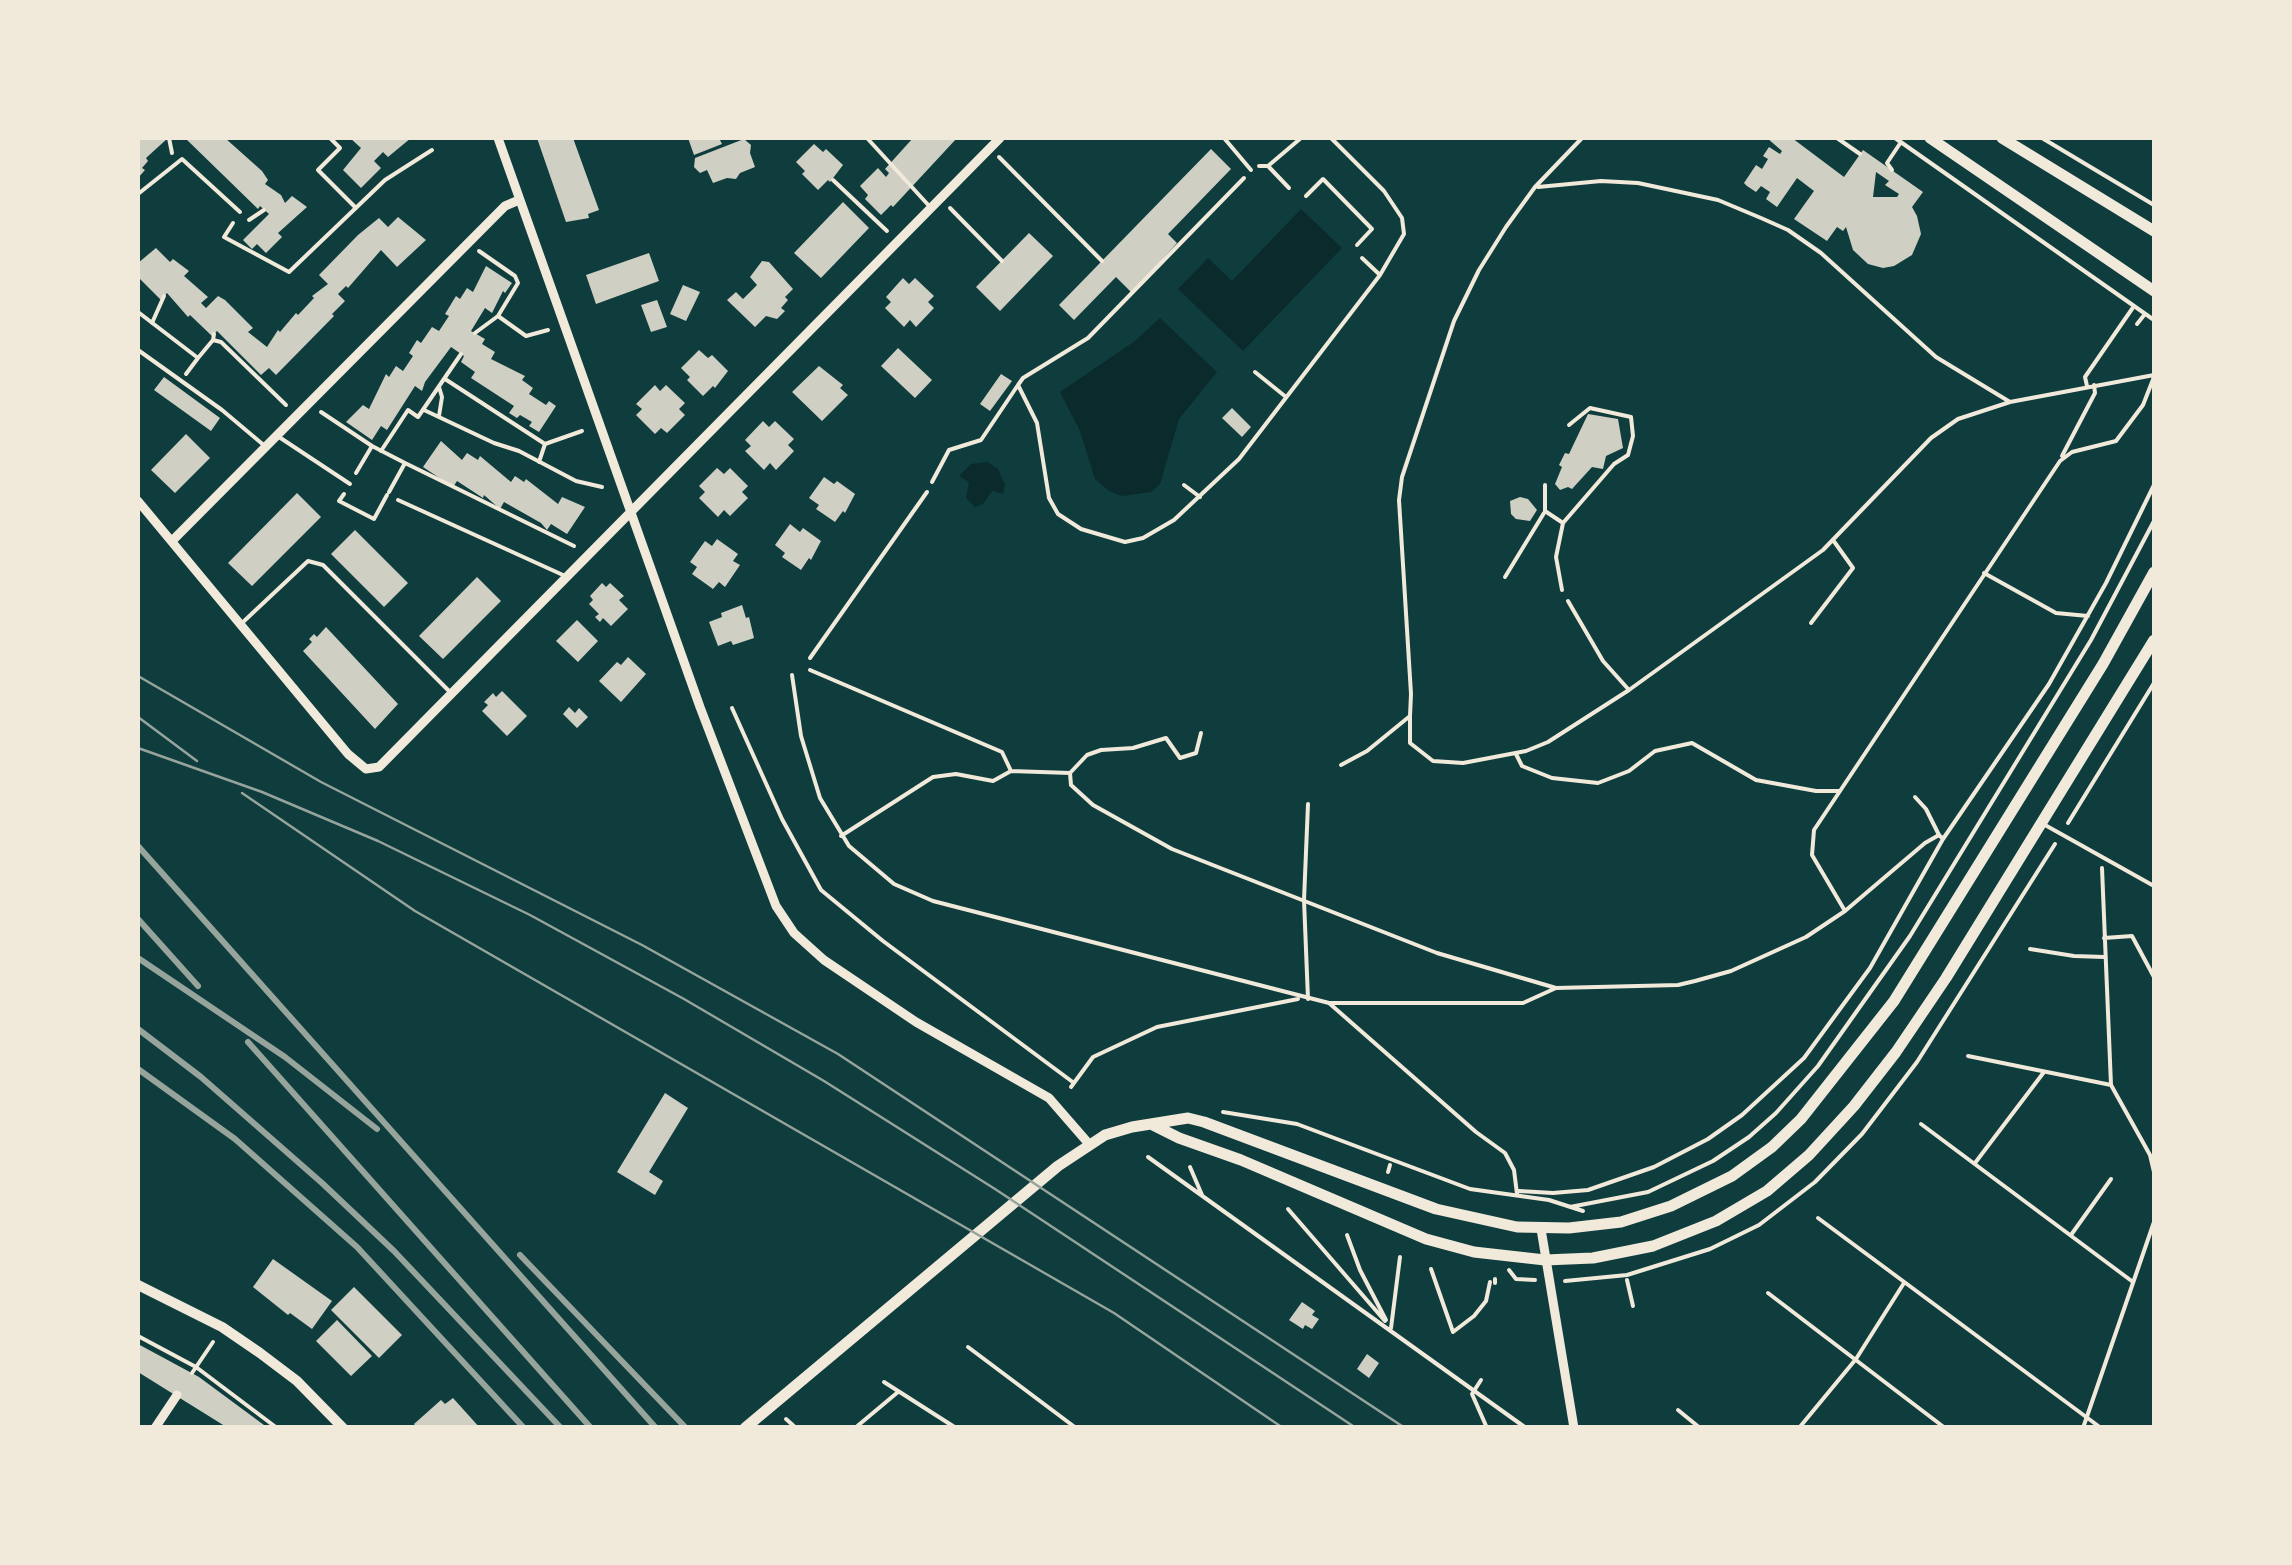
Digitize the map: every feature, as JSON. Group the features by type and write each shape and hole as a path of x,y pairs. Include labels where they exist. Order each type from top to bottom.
{"main road":[{"path":"1930,138 2154,291"},
{"path":"2002,138 2154,230"},
{"path":"745,1428 1058,1166 1117,1131 1188,1118 1436,1210 1484,1222 1541,1229 1606,1224 1671,1206 1732,1176 1801,1120 1858,1050 1915,969 2120,636 2154,572"},
{"path":"1153,1125 1438,1243 1497,1256 1546,1260 1605,1256 1670,1241 1733,1212 1797,1166 1854,1106 1906,1039 2154,640"}],"street":[{"path":"498,138 762,874 784,920 808,947 867,992 1059,1105 1090,1144"},
{"path":"138,501 348,754 366,769 379,767 1000,138"},
{"path":"172,541 505,206 520,200"},
{"path":"1541,1229 1574,1428"},
{"path":"138,1285 222,1327 260,1353 296,1380 343,1428"},
{"path":"155,1428 177,1394"}],"lane":[{"path":"867,138 930,208"},
{"path":"1224,138 1251,170"},
{"path":"138,194 182,158 240,212"},
{"path":"138,350 266,447"},
{"path":"277,436 350,484"},
{"path":"810,658 927,492"},
{"path":"398,500 568,577"},
{"path":"242,624 308,561 323,565 452,694"},
{"path":"2042,822 2154,886"}],"path":[{"path":"170,138 174,162"},
{"path":"330,138 340,148 318,170 356,208"},
{"path":"1268,166 1301,138"},
{"path":"1018,386 1036,423 1049,498 1058,514 1081,529 1125,542 1143,538 1174,520 1239,460 1380,274 1404,234 1402,218 1384,190 1330,138"},
{"path":"1582,138 1535,187 1478,270 1454,321 1402,477 1399,500 1412,694 1410,743 1433,761 1463,763 1516,754 1548,742 1629,690 1833,540 1943,428 1984,408 2154,376 2143,405 2116,441 2072,452 2060,461"},
{"path":"1837,138 1860,154"},
{"path":"1895,138 2154,320"},
{"path":"2042,138 2154,206"},
{"path":"1892,170 1887,163 1901,142"},
{"path":"240,212 224,237 290,272 385,180 432,150"},
{"path":"999,157 1102,262"},
{"path":"927,492 950,450 981,440 1024,378 1088,338 1251,170 1268,166 1289,188"},
{"path":"1306,196 1323,179 1372,229 1357,244"},
{"path":"832,180 887,230"},
{"path":"1535,187 1600,182 1638,184 1718,200 1788,230 1821,253 1936,357 2010,402"},
{"path":"950,208 1002,261"},
{"path":"475,333 498,316 518,283 479,252"},
{"path":"1362,258 1380,274"},
{"path":"152,323 164,296"},
{"path":"1126,302 1131,309"},
{"path":"1846,911 1812,855 1814,830 2060,461 2095,393 2085,376 2134,306"},
{"path":"138,312 198,358"},
{"path":"2137,324 2145,314"},
{"path":"498,316 526,336 548,330"},
{"path":"181,382 213,337 286,405"},
{"path":"381,451 408,410 418,417 424,410 461,354"},
{"path":"1255,372 1287,398"},
{"path":"445,379 545,444"},
{"path":"438,416 442,397 439,387"},
{"path":"1562,590 1556,556 1563,523 1614,464 1628,455 1634,436 1630,418 1590,408 1569,425"},
{"path":"424,410 576,481 602,487"},
{"path":"321,412 405,464 574,546"},
{"path":"545,444 582,431"},
{"path":"539,462 545,444"},
{"path":"372,446 339,501 374,519 405,464"},
{"path":"1184,485 1200,498"},
{"path":"1505,576 1545,511 1545,485"},
{"path":"1329,1003 1476,1132 1505,1152 1514,1170 1516,1197 1588,1190 1654,1167 1708,1139 1772,1090 1836,1018 1870,968 1941,837 2049,684 2154,485"},
{"path":"388,495 398,500"},
{"path":"1545,511 1563,523"},
{"path":"1226,1112 1297,1124 1448,1182 1570,1207 1648,1192 1714,1161 1776,1113 1847,1029 1910,936 2091,640 2154,521"},
{"path":"1811,623 1853,568 1833,540"},
{"path":"1984,573 2056,613 2088,616"},
{"path":"1568,601 1603,661 1629,690"},
{"path":"801,666 1002,752 1011,772"},
{"path":"792,674 801,736 820,798 841,836 894,884 933,900 1329,1003 1523,1003 1556,988"},
{"path":"732,708 782,819 821,890 1072,1085 1092,1056 1157,1027 1305,998"},
{"path":"1341,765 1367,751 1410,716"},
{"path":"1201,733 1196,753 1180,758 1166,738 1087,755 1070,774 1071,785 1092,805 1172,849 1451,958 1556,988 1660,986 1695,981 1772,954 1846,911 1941,837"},
{"path":"1516,754 1522,766 1552,778 1598,783 1629,771 1655,751 1692,743 1756,780 1816,791 1840,791"},
{"path":"841,836 933,777 956,774 993,781 1011,772 1070,774"},
{"path":"1915,797 1941,837"},
{"path":"1305,998 1308,804"},
{"path":"2101,856 2112,1085 2152,1155 2154,1172"},
{"path":"2104,938 2132,936 2154,977"},
{"path":"2030,948 2074,956 2104,956"},
{"path":"1968,1056 2112,1085"},
{"path":"1974,1164 2044,1072"},
{"path":"1921,1124 2133,1282"},
{"path":"1148,1158 1526,1428"},
{"path":"1190,1168 1202,1196"},
{"path":"2071,1236 2111,1178"},
{"path":"1529,1205 1537,1199"},
{"path":"1537,1199 1546,1207"},
{"path":"1288,1209 1391,1328"},
{"path":"1818,1218 2101,1428"},
{"path":"2082,1428 2154,1222"},
{"path":"1347,1235 1360,1270 1391,1328"},
{"path":"1391,1328 1400,1257"},
{"path":"1431,1269 1454,1332 1486,1301 1493,1281"},
{"path":"1555,1281 1577,1280"},
{"path":"1627,1280 1633,1306"},
{"path":"1799,1428 1856,1359 1904,1283"},
{"path":"1768,1293 1945,1428"},
{"path":"138,1336 196,1366 277,1428"},
{"path":"192,1373 213,1342"},
{"path":"968,1347 1076,1428"},
{"path":"1481,1380 1472,1394 1486,1428"},
{"path":"884,1382 956,1428"},
{"path":"855,1428 898,1392"},
{"path":"1678,1410 1700,1428"},
{"path":"786,1419 796,1428"}],"water":[{"path":"1301,209 1342,248 1243,351 1178,289 1208,258 1232,281"},
{"path":"1160,318 1217,372 1179,419 1160,484 1151,492 1122,496 1095,479 1080,431 1060,392 1135,341"},
{"path":"987,462 998,469 1005,485 1003,494 992,491 983,504 975,507 966,498 969,482 959,476 971,464"}],"building":[{"path":"138,138 168,138 146,158 142,168 145,170 138,178"},
{"path":"185,138 225,138 262,171 268,180 265,184 281,195 285,203 292,196 307,207 278,233 282,237 266,253 257,244 252,249 243,240 269,214 260,206 258,209"},
{"path":"350,138 411,138 388,157 383,152 374,161 381,168 361,188 343,170 361,148"},
{"path":"537,138 573,138 599,210 588,214 589,218 566,222"},
{"path":"688,138 719,138 722,144 694,155"},
{"path":"913,138 957,138 881,215 865,199 868,195 860,186 878,168 886,177 889,173 885,169"},
{"path":"1767,138 1792,138 1844,177 1863,150 1923,192 1912,207 1921,234 1912,255 1894,266 1868,264 1853,250 1846,227 1843,231 1837,227 1827,241 1794,219 1814,191 1797,178 1777,207 1766,199 1770,192 1761,186 1756,192 1744,183 1756,165 1762,169 1769,147 1780,154 1782,151","holes":["1876,172 1889,181 1885,185 1899,194 1897,197 1873,197"]},
{"path":"744,139 751,145 755,167 736,179 713,183 707,170 700,173 694,167 695,158"},
{"path":"814,144 843,165 818,190 796,162"},
{"path":"1211,149 1231,169 1168,234 1177,243 1132,293 1116,277 1074,320 1059,305"},
{"path":"843,202 869,228 821,278 794,253"},
{"path":"398,217 426,240 397,267 381,250 338,294 345,301 334,316 276,375 269,368 261,375 217,331 212,336 167,293 161,300 138,277 138,263 156,248 170,262 173,259 189,271 184,276 208,297 201,303 206,308 218,296 225,300 253,328 248,332 267,347 278,330 328,284 319,275 358,235 379,218 388,227"},
{"path":"1029,233 1053,256 1000,311 976,287"},
{"path":"649,253 659,281 596,304 586,275"},
{"path":"762,261 769,262 793,289 781,308 785,311 777,319 766,316 755,327 727,300 736,292 743,299 757,285 750,277"},
{"path":"486,266 512,283 503,291 492,313 485,308 471,331 485,339 482,344 495,352 491,359 525,376 522,380 533,388 529,394 546,405 549,401 556,406 539,432 529,426 532,422 509,413 514,406 471,378 475,372 461,362 464,356 451,347 422,391 415,386 387,430 381,426 372,440 346,422 363,405 369,409 386,374 389,377 396,366 403,371 417,340 421,343 432,327 439,331 456,296 460,299 467,288 473,292"},
{"path":"903,278 909,284 915,278 934,296 928,302 934,308 916,327 910,320 904,327 885,308 891,302 886,297"},
{"path":"683,285 700,292 686,321 670,314"},
{"path":"657,300 667,327 651,332 641,305"},
{"path":"898,348 932,380 915,398 881,366"},
{"path":"699,350 708,358 712,355 728,371 703,396 681,368"},
{"path":"819,366 843,385 840,388 848,395 822,421 792,392"},
{"path":"1001,374 1012,381 990,411 980,404"},
{"path":"164,377 220,418 211,431 154,390"},
{"path":"655,385 660,391 666,385 685,403 679,409 685,415 667,433 661,428 655,434 636,415 642,409 636,404"},
{"path":"1232,408 1251,427 1242,437 1222,418"},
{"path":"1588,414 1618,419 1623,448 1606,456 1603,469 1592,467 1572,489 1560,490 1555,484 1562,467 1559,465 1565,453 1569,454"},
{"path":"763,421 769,427 775,421 794,439 788,445 794,451 776,470 770,463 764,470 745,451 751,446 745,440"},
{"path":"186,434 210,458 175,493 151,470"},
{"path":"441,441 462,460 467,453 478,460 480,456 511,482 515,476 524,482 526,479 558,504 562,497 585,507 567,534 551,524 547,530 504,502 500,509 484,495 483,498 457,481 453,487 423,467"},
{"path":"717,468 724,474 730,468 748,486 742,492 748,498 730,516 724,510 718,517 699,498 705,492 699,486"},
{"path":"824,477 855,494 835,522 816,509 819,505 809,498"},
{"path":"297,493 321,517 252,586 228,563"},
{"path":"1528,499 1537,510 1530,521 1511,514 1510,501"},
{"path":"790,524 821,541 801,570 782,557 785,553 775,545"},
{"path":"355,530 408,583 384,607 331,554"},
{"path":"717,539 738,554 733,561 740,565 725,587 719,582 713,589 692,574 697,567 690,562 705,541 712,546"},
{"path":"477,577 501,601 443,659 419,636"},
{"path":"602,583 606,587 610,583 624,596 619,600 628,609 611,626 603,618 600,622 595,617 599,614 589,604 593,600 590,596"},
{"path":"742,605 754,638 718,646 709,622"},
{"path":"577,620 598,641 578,662 556,641"},
{"path":"326,627 398,704 375,729 303,651 312,642 309,639"},
{"path":"628,657 646,674 621,702 599,681 617,662 621,665"},
{"path":"502,691 527,716 507,736 482,711 493,693 496,697"},
{"path":"569,707 575,713 579,708 588,717 577,728 563,714"},
{"path":"665,1093 688,1108 649,1172 663,1181 655,1195 617,1172"},
{"path":"273,1259 332,1301 312,1329 253,1287"},
{"path":"354,1287 402,1335 379,1358 331,1310"},
{"path":"1302,1302 1319,1319 1312,1329 1305,1325 1303,1329 1289,1320"},
{"path":"337,1320 372,1356 351,1376 316,1341"},
{"path":"138,1344 199,1377 268,1428 228,1428 138,1372"},
{"path":"1367,1354 1379,1363 1369,1378 1357,1369"},
{"path":"453,1398 480,1428 417,1428 414,1424 441,1400 445,1404"}],"tram line":[{"path":"138,676 321,782 642,945 838,1054 1405,1428"},
{"path":"138,717 197,761"},
{"path":"138,748 262,792 378,841 530,915 684,999 824,1081 995,1189 1356,1428"},
{"path":"242,793 415,911 1114,1313 1283,1428"}],"railway":[{"path":"138,846 656,1428"},
{"path":"138,919 198,986"},
{"path":"138,958 285,1057 377,1129"},
{"path":"138,1029 201,1077 322,1183 394,1251 561,1428"},
{"path":"248,1042 591,1428"},
{"path":"138,1069 235,1139 357,1247 524,1428"},
{"path":"520,1255 686,1428"}]}
